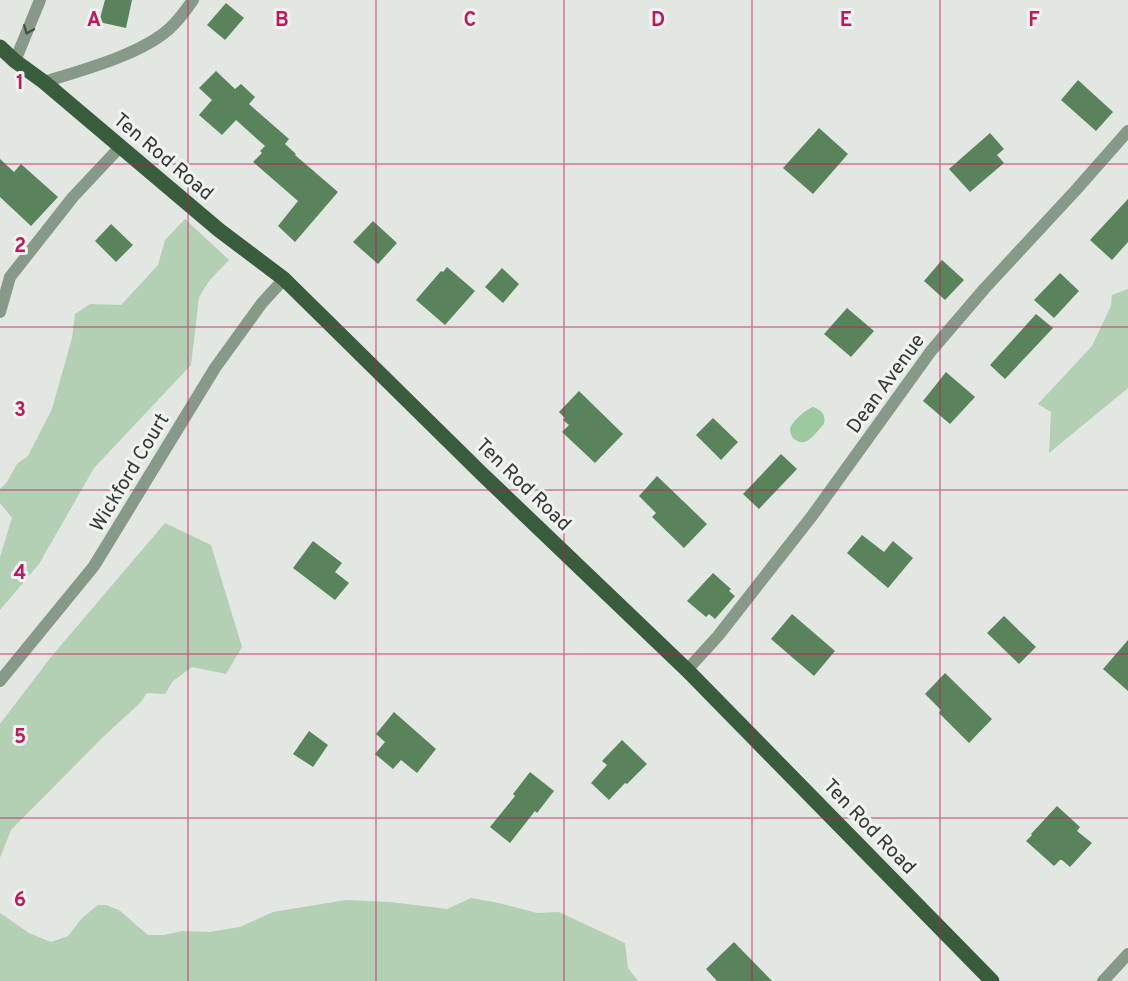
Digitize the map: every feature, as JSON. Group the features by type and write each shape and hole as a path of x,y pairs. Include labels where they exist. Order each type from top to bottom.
{"main road":[{"name":"Ten Rod Road","path":"0,47 219,230 284,279 481,473 687,670 992,981"}],"street":[{"path":"15,61 40,0"},
{"path":"44,82 125,55 155,40 171,28 194,0"},
{"name":"Dean Avenue","path":"687,670 717,636 812,516 931,351 1128,131"},
{"path":"0,312 10,277 73,197 120,147"},
{"name":"Wickford Court","path":"0,681 94,566 215,368 262,303 284,279"},
{"path":"1102,981 1128,954"}],"shaded area":[{"path":"185,219 229,260 209,281 199,297 191,365 94,468 39,564 0,610 0,557 12,518 0,503 0,489 7,482 17,464 28,456 52,409 72,338 75,314 90,304 121,305 158,265 165,240"},
{"path":"1128,289 1128,388 1049,453 1051,412 1038,404 1092,346 1111,306 1112,295"},
{"path":"813,407 823,413 824,424 809,440 798,441 792,436 791,427 806,410"},
{"path":"165,523 211,545 242,647 226,674 192,667 173,681 165,694 147,693 140,703 11,830 0,858 0,724 51,657"},
{"path":"471,898 537,913 559,912 625,943 628,968 638,981 0,981 0,913 29,933 51,942 68,936 82,918 98,905 106,905 119,910 148,935 164,935 182,931 209,932 240,927 273,912 346,900 390,902 447,909"}],"building":[{"path":"105,0 132,0 126,28 99,22"},
{"path":"226,3 244,18 225,40 207,25"},
{"path":"216,71 235,89 241,84 255,97 249,104 289,139 285,144 295,155 338,192 295,242 278,226 298,201 253,162 265,146 236,120 222,135 199,115 212,100 199,88"},
{"path":"1078,80 1113,112 1096,131 1061,100"},
{"path":"819,128 848,154 813,194 783,168"},
{"path":"990,133 1004,149 997,155 1004,163 970,192 949,169"},
{"path":"0,159 14,172 21,164 58,197 31,226 0,197"},
{"path":"1128,199 1128,242 1112,260 1090,240"},
{"path":"373,221 397,243 378,264 353,242"},
{"path":"111,224 133,245 116,262 95,241"},
{"path":"942,260 964,280 945,300 924,281"},
{"path":"447,267 475,291 445,325 416,300"},
{"path":"502,268 519,284 503,303 485,287"},
{"path":"1060,273 1079,291 1054,318 1034,300"},
{"path":"847,308 874,331 851,357 824,334"},
{"path":"1036,314 1053,328 1005,379 990,365"},
{"path":"946,372 975,397 950,424 923,401"},
{"path":"579,391 623,434 595,463 562,432 569,425 559,412"},
{"path":"713,418 738,442 721,460 696,435"},
{"path":"781,454 797,469 759,509 743,494"},
{"path":"657,476 707,524 684,548 652,517 656,513 639,496"},
{"path":"862,535 884,552 893,541 913,558 888,588 847,553"},
{"path":"313,541 342,563 335,572 349,583 335,600 293,568"},
{"path":"713,573 731,589 729,591 735,596 715,619 709,614 706,617 687,601"},
{"path":"792,614 835,651 814,676 771,639"},
{"path":"1004,616 1036,647 1019,664 987,633"},
{"path":"1128,640 1128,691 1103,669"},
{"path":"945,673 992,719 969,743 939,713 941,710 925,694"},
{"path":"394,712 436,749 417,773 401,760 393,769 375,754 385,742 376,734"},
{"path":"309,731 328,745 313,767 293,754"},
{"path":"622,740 647,764 609,800 591,783 607,765 602,761"},
{"path":"530,772 554,791 510,843 490,827 515,796 513,794"},
{"path":"1057,806 1080,827 1077,831 1092,843 1070,867 1062,860 1054,866 1026,841"},
{"path":"734,942 772,981 717,981 706,969"}]}
